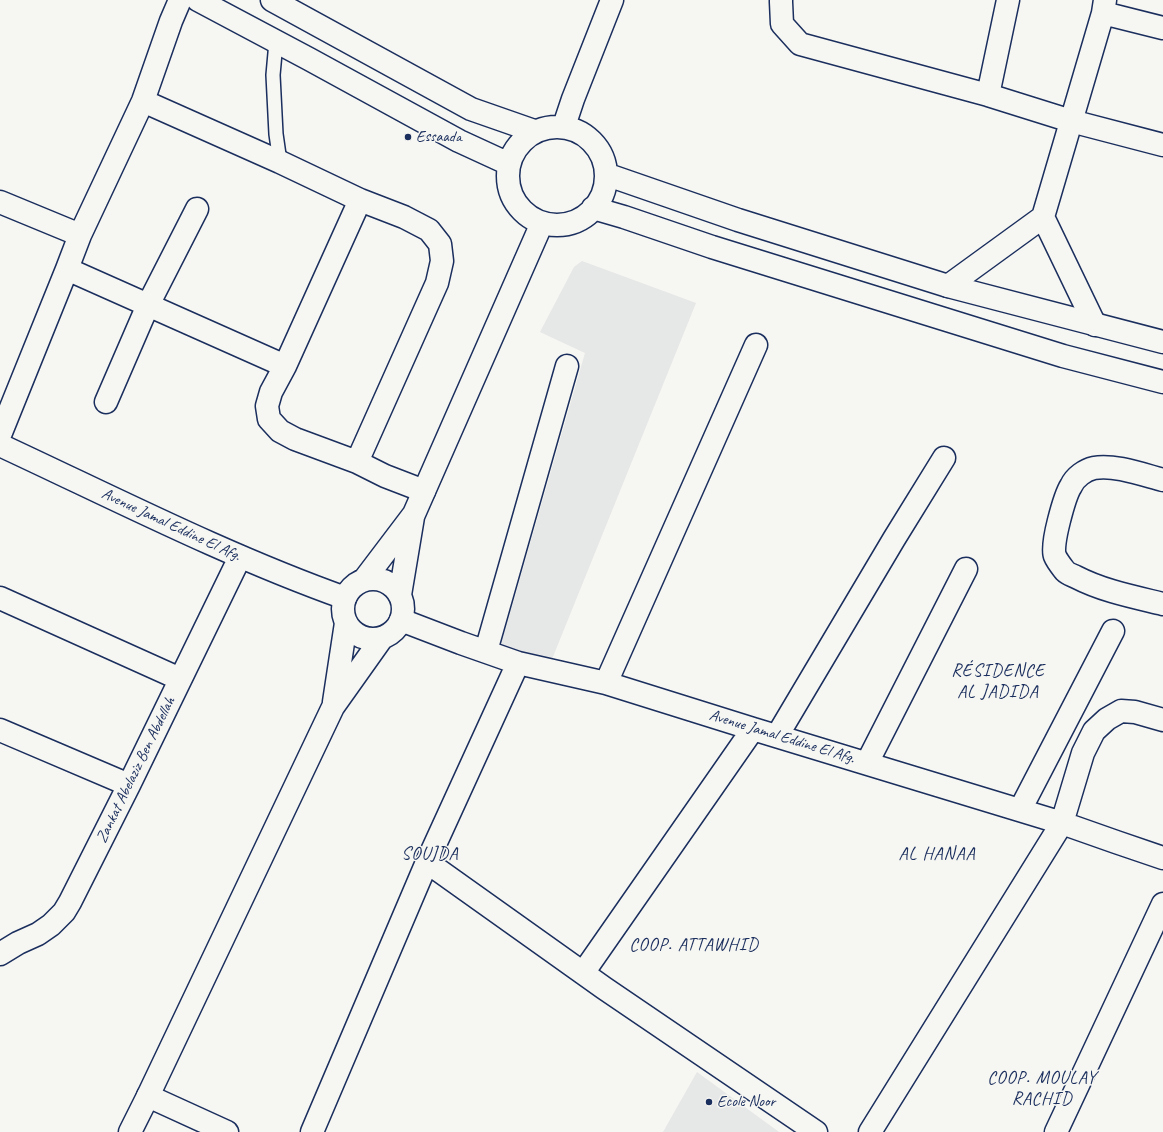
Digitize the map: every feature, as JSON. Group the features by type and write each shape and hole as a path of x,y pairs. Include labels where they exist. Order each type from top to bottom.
{"street":[{"path":"0,435 68,269 80,235 143,101 180,0"},
{"path":"198,0 459,141 509,164"},
{"path":"272,0 471,109 534,131"},
{"path":"564,126 573,99 612,0"},
{"path":"781,0 782,24 800,44 988,95 1071,121 1163,145"},
{"path":"988,95 1008,0"},
{"path":"948,286 1043,216 1104,6 1163,28"},
{"path":"143,101 280,162 360,200 404,217 429,230 440,244 442,261 437,283 358,462"},
{"path":"564,126 588,137 598,147 604,160 608,175 606,188 600,201 580,220 567,224 553,225 542,223 527,215 517,204 510,192 508,178 509,164 514,151 523,140 534,131 548,127 564,126"},
{"path":"608,175 738,220 948,286 1163,342"},
{"path":"360,200 285,366 271,392 267,406 269,419 280,431 295,439 358,462 385,476 424,490"},
{"path":"0,202 80,235"},
{"path":"593,208 624,217 719,250 1063,356 1163,382"},
{"path":"106,402 148,305 197,209"},
{"path":"1043,216 1095,325"},
{"path":"400,595 414,514 542,223"},
{"path":"68,269 285,366"},
{"path":"606,683 756,345"},
{"path":"486,651 567,366"},
{"name":"Avenue Jamal Eddine El Afg.","path":"0,445 240,557 344,598"},
{"path":"777,736 890,545 944,458"},
{"path":"1163,480 1135,472 1108,467 1093,468 1079,475 1070,486 1055,538 1054,555 1066,572 1086,583 1118,593 1163,604"},
{"path":"364,580 414,514"},
{"name":"Zankat Abelaziz Ben Abdellah","path":"6,943 38,934 51,925 64,912 129,785 240,557"},
{"path":"867,763 966,569"},
{"path":"364,580 380,580 395,588 400,595 403,612 401,620 397,628 390,634 374,640 365,639 354,633 346,623 342,606 344,598 349,590 356,584 364,580"},
{"path":"0,598 180,679"},
{"name":"Avenue Jamal Eddine El Afg.","path":"401,620 461,643 518,662 606,683 1062,823 1163,858"},
{"path":"333,707 346,623"},
{"path":"1020,810 1113,631"},
{"path":"130,1132 333,707 382,638"},
{"path":"312,1132 427,862 518,662"},
{"path":"870,1132 1062,823 1083,753 1094,731 1106,719 1121,711 1135,712 1163,720"},
{"path":"583,973 753,729"},
{"path":"0,730 129,785"},
{"path":"427,862 583,973 816,1132"},
{"path":"1056,1132 1163,904"},
{"path":"148,1096 227,1132"}],"lane":[{"path":"276,42 273,75 276,134 280,162"}],"shaded area":[{"path":"582,261 696,303 548,669 498,655 585,353 540,332 574,267"},
{"name":"Ecole Noor","path":"697,1072 779,1132 663,1132"}],"place":[{"name":"Essaada","path":"408,137"},
{"name":"Ecole Noor","path":"709,1102"}],"district":[{"name":"RÉSIDENCE AL JADIDA","path":"998,681"},
{"name":"SOUJDA","path":"430,854"},
{"name":"AL HANAA","path":"937,854"},
{"name":"COOP. ATTAWHID","path":"694,945"},
{"name":"COOP. MOULAY RACHID","path":"1042,1088"}]}
